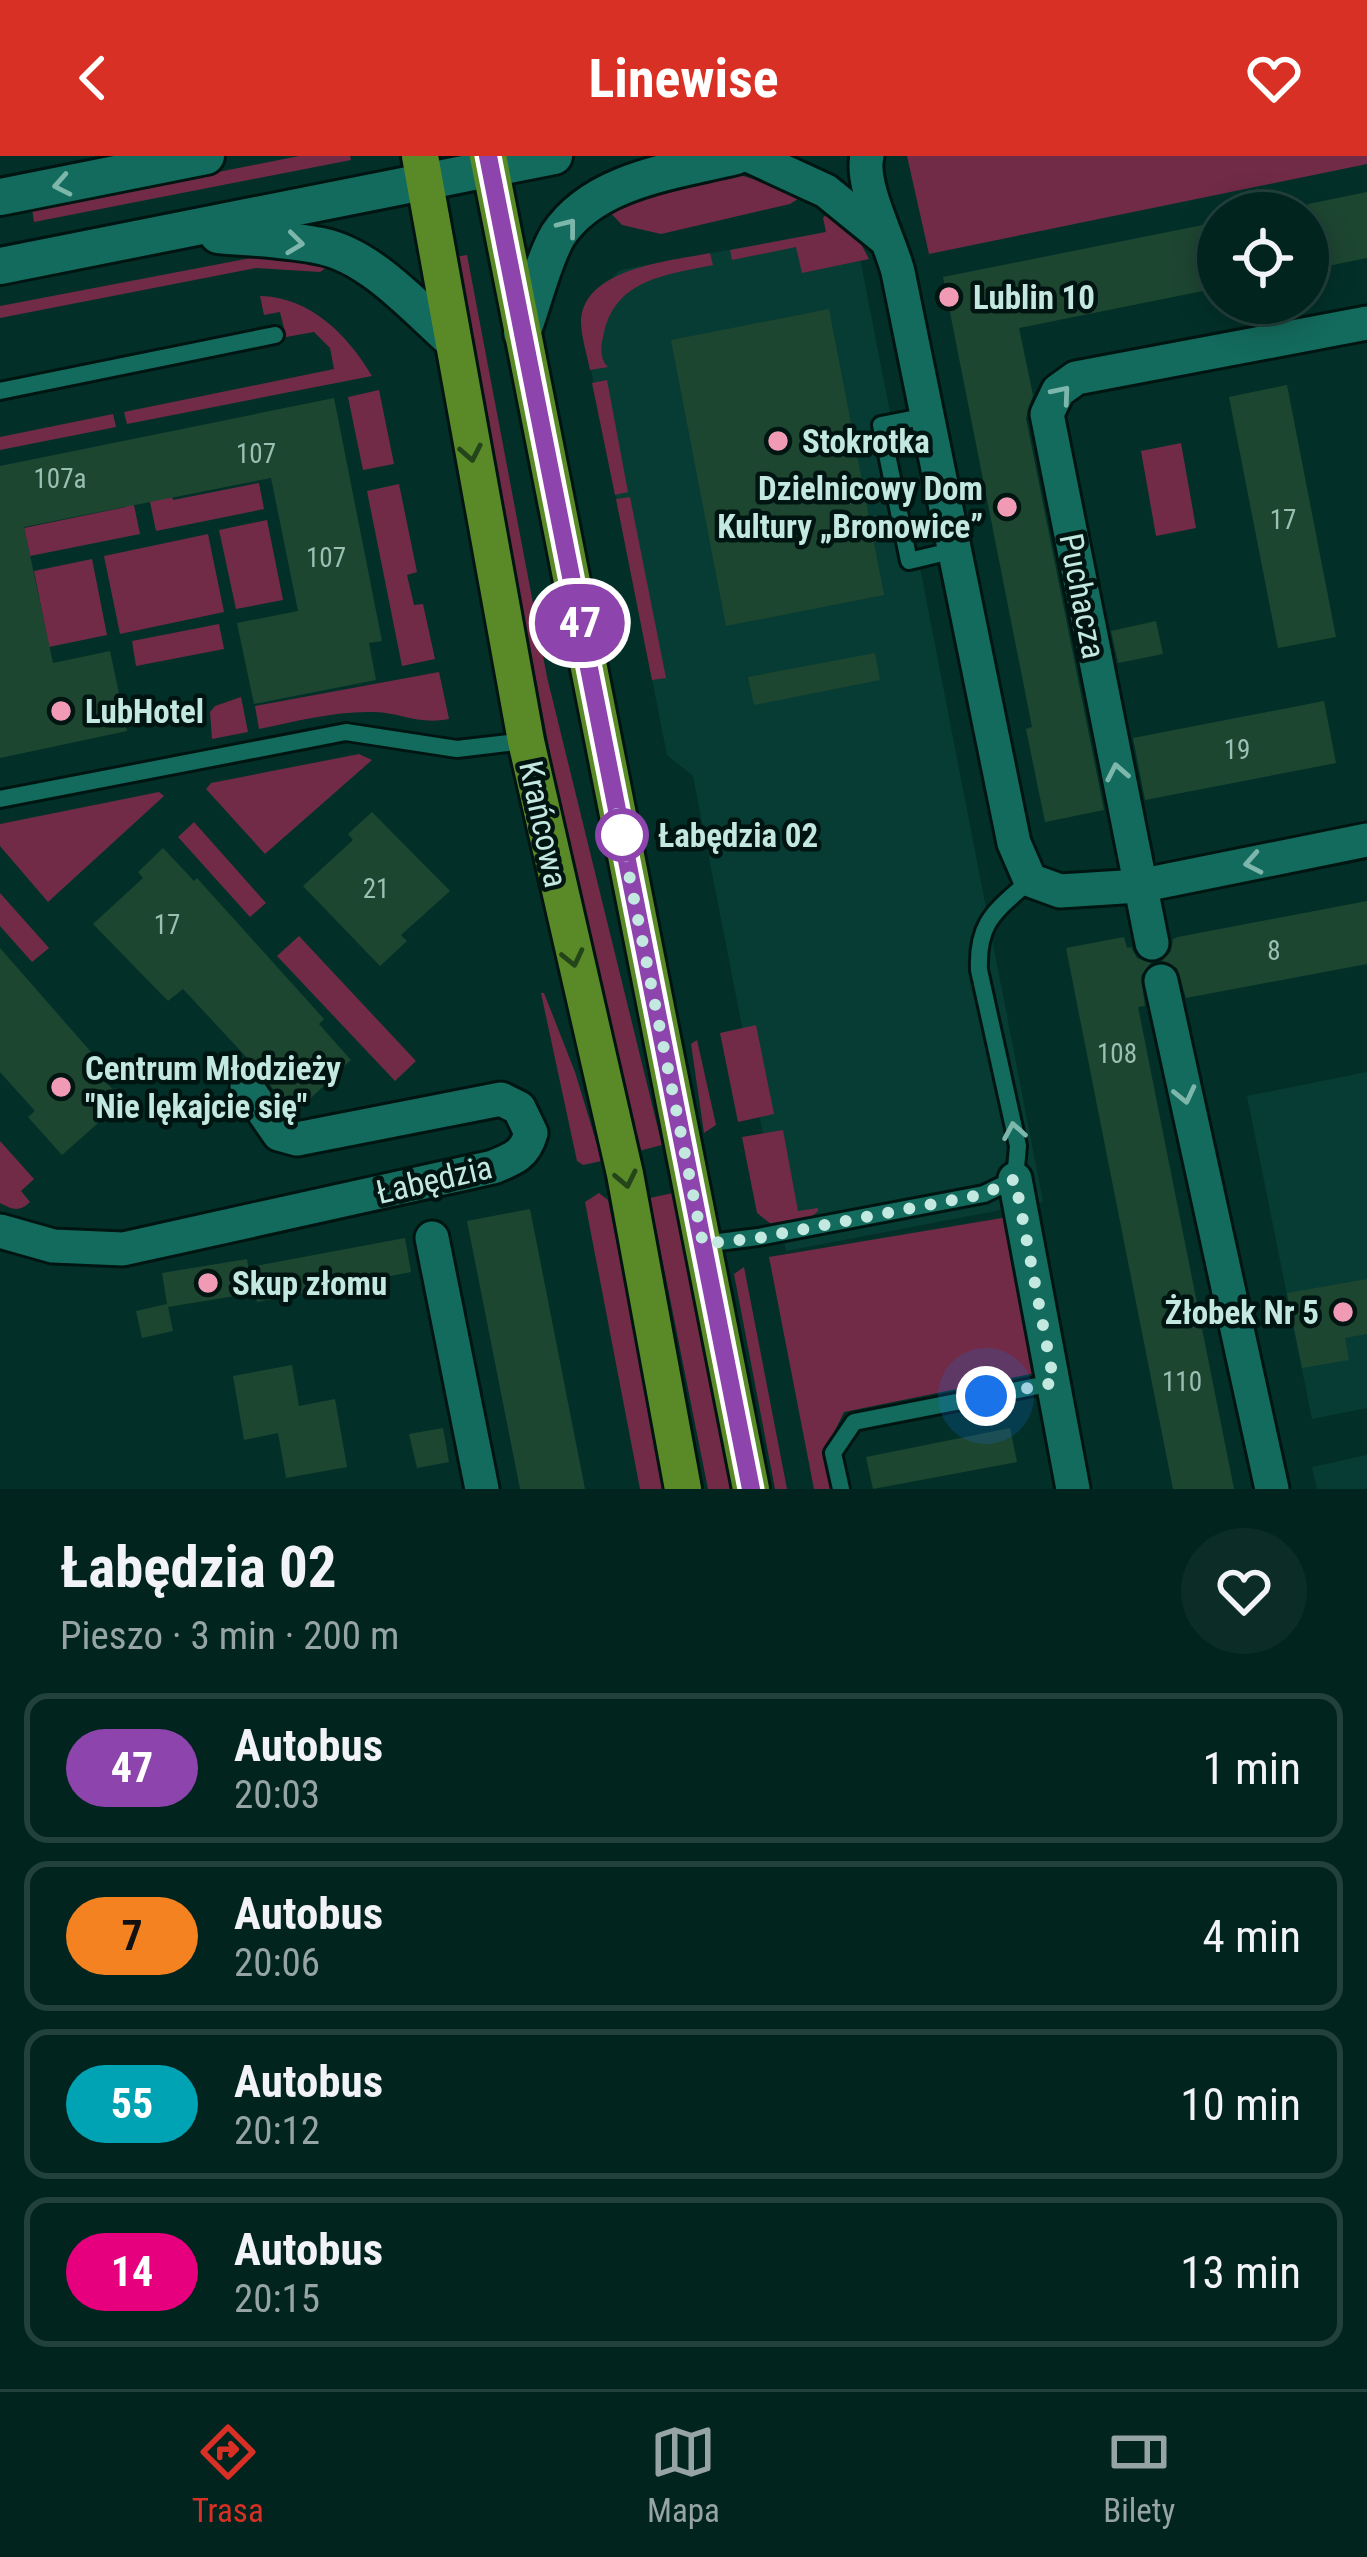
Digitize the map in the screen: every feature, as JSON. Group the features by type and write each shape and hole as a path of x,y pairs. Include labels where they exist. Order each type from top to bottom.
{"main road":[{"path":"489,163 751,1489"},
{"name":"Krańcowa","path":"422,170 526,741 625,1174 683,1489"}],"street":[{"path":"0,197 206,156"},
{"path":"0,266 178,232 422,170 554,156"},
{"path":"522,333 556,238 584,207 626,185 736,156"},
{"path":"750,156 826,191 892,245"},
{"path":"867,156 864,166 869,188 892,245 1014,843 1030,880 1060,891 1139,886 1367,840"},
{"path":"178,232 323,246 375,274 450,338"},
{"name":"Puchacza","path":"1152,943 1047,414 1058,392 1076,378 1367,323"},
{"path":"1161,981 1272,1489"},
{"name":"Łabędzia","path":"0,1231 53,1246 123,1249 493,1167 516,1158 531,1133 519,1108 501,1099 297,1139 279,1134 247,1088"},
{"path":"1015,1179 1073,1489"},
{"path":"432,1238 482,1489"}],"lane":[{"path":"0,391 275,335"},
{"path":"927,416 881,425 909,561 955,550"},
{"path":"0,799 346,732 457,749 526,741"},
{"path":"703,1244 758,1238 984,1194 1015,1179 1018,1146 978,943 989,917 1030,880"},
{"path":"841,1489 833,1453 854,1422 1054,1383"}],"shaded area":[{"path":"299,156 350,156 351,160 34,222 32,209"},
{"path":"907,156 1367,156 1367,164 1231,192 1197,192 1197,199 929,254"},
{"path":"743,176 806,194 790,204 661,234 622,225 608,210 709,177"},
{"path":"828,212 860,242 869,259 802,273 796,247 732,260 730,250 826,232 823,218"},
{"path":"854,227 1043,1202 786,1251 693,776 667,755 581,319 591,299 620,270"},
{"path":"710,253 713,265 645,283 619,301 602,343 608,367 590,370 581,324 595,290 630,270"},
{"path":"271,254 330,265 320,272 256,268 0,318 0,306"},
{"path":"467,255 547,677 662,1145 639,1151 557,789 455,257"},
{"path":"260,296 295,303 325,321 372,376 127,424 124,412 334,369 330,348 314,332 286,337 280,312 264,315"},
{"path":"607,380 628,492 615,495 592,383"},
{"path":"379,390 394,464 363,470 348,397"},
{"path":"113,414 116,427 0,450 0,437"},
{"path":"159,435 173,500 259,483 264,509 156,531 137,439"},
{"path":"121,443 140,534 30,556 24,528 126,507 114,444"},
{"path":"1181,443 1196,528 1156,536 1141,451"},
{"path":"399,484 417,572 407,575 414,605 423,604 435,659 402,666 367,491"},
{"path":"630,497 666,678 652,680 616,499"},
{"path":"267,520 283,600 236,609 219,530"},
{"path":"208,534 224,612 120,634 104,556"},
{"path":"92,559 107,635 49,647 34,571"},
{"path":"219,624 224,649 136,666 132,641"},
{"path":"439,672 449,719 428,721 359,712 259,729 255,706"},
{"path":"241,697 248,732 212,739 210,712"},
{"path":"359,754 372,760 265,854 206,789 211,783"},
{"path":"159,792 164,796 48,902 0,846 0,824"},
{"path":"194,822 266,903 250,917 178,837"},
{"path":"0,893 49,948 32,962 0,926"},
{"path":"299,936 416,1061 395,1081 277,956"},
{"path":"541,993 575,1072 602,1161 583,1165 577,1161"},
{"path":"756,1025 774,1114 738,1122 720,1033"},
{"path":"697,1040 716,1125 704,1133 691,1044"},
{"path":"1367,1072 1367,1408 1312,1419 1247,1096"},
{"path":"783,1130 798,1211 818,1211 811,1217 771,1224 757,1213 742,1137"},
{"path":"0,1141 34,1179 21,1191 30,1202 19,1209 0,1203"},
{"path":"599,1193 608,1200 666,1489 640,1489 585,1202"},
{"path":"673,1193 731,1489 708,1489 650,1198"},
{"path":"1008,1217 1040,1372 844,1412 826,1449 835,1489 814,1489 769,1257"},
{"path":"744,1267 787,1489 775,1489 734,1274"},
{"path":"1367,1455 1367,1489 1317,1489 1312,1467"}],"building":[{"path":"1367,192 1367,258 1329,266 1329,200"},
{"path":"1197,226 1197,292 1019,328 1033,395 1026,418 1104,810 1045,822 1026,729 1032,727 943,277"},
{"path":"829,309 884,595 726,626 671,340"},
{"path":"1287,385 1336,637 1278,648 1229,397"},
{"path":"334,398 382,641 369,643 376,680 254,704 237,623 298,611 271,478 24,527 53,663 110,651 127,731 0,758 0,466"},
{"path":"1156,621 1163,654 1118,663 1111,631"},
{"path":"875,653 880,680 754,705 748,677"},
{"path":"1324,701 1336,763 1145,800 1133,738"},
{"path":"372,812 450,891 401,935 407,941 380,966 303,886 353,840 348,834"},
{"path":"163,848 194,881 197,878 324,1019 319,1024 351,1060 292,1116 264,1076 183,989 168,1001 93,924 143,878 138,872"},
{"path":"1367,901 1367,964 1186,998 1177,968 1162,961 1178,937"},
{"path":"1124,937 1137,958 1151,963 1141,976 1145,1006 1138,1007 1234,1489 1173,1489 1066,948"},
{"name":"Centrum Młodzieży \"Nie lękajcie się\"","path":"0,948 98,1060 91,1065 123,1101 62,1155 28,1117 35,1111 0,1072"},
{"path":"530,1209 585,1489 520,1489 467,1221"},
{"path":"405,1238 411,1272 257,1302 250,1267"},
{"name":"Skup złomu","path":"247,1259 253,1293 168,1307 173,1331 142,1338 136,1311 167,1304 162,1273"},
{"path":"1367,1279 1367,1334 1345,1338 1349,1360 1302,1368 1287,1293"},
{"path":"292,1365 299,1406 335,1399 347,1467 286,1478 278,1433 244,1440 233,1376"},
{"path":"443,1428 449,1462 417,1468 409,1434"},
{"path":"1010,1428 1017,1462 873,1489 866,1457"}],"bus line":[{"name":"47","path":"488,156 751,1489"}],"place":[{"name":"Lublin 10","path":"949,297"},
{"name":"Stokrotka","path":"778,441"},
{"name":"Dzielnicowy Dom Kultury „Bronowice”","path":"1007,507"},
{"name":"LubHotel","path":"61,711"},
{"name":"Łabędzia 02","path":"622,835"},
{"name":"Centrum Młodzieży \"Nie lękajcie się\"","path":"61,1087"},
{"name":"Skup złomu","path":"208,1283"},
{"name":"Żłobek Nr 5","path":"1343,1312"}],"route":[{"path":"622,835 617,814 703,1244 758,1238 984,1194 1015,1179 1054,1383 986,1396"}]}
